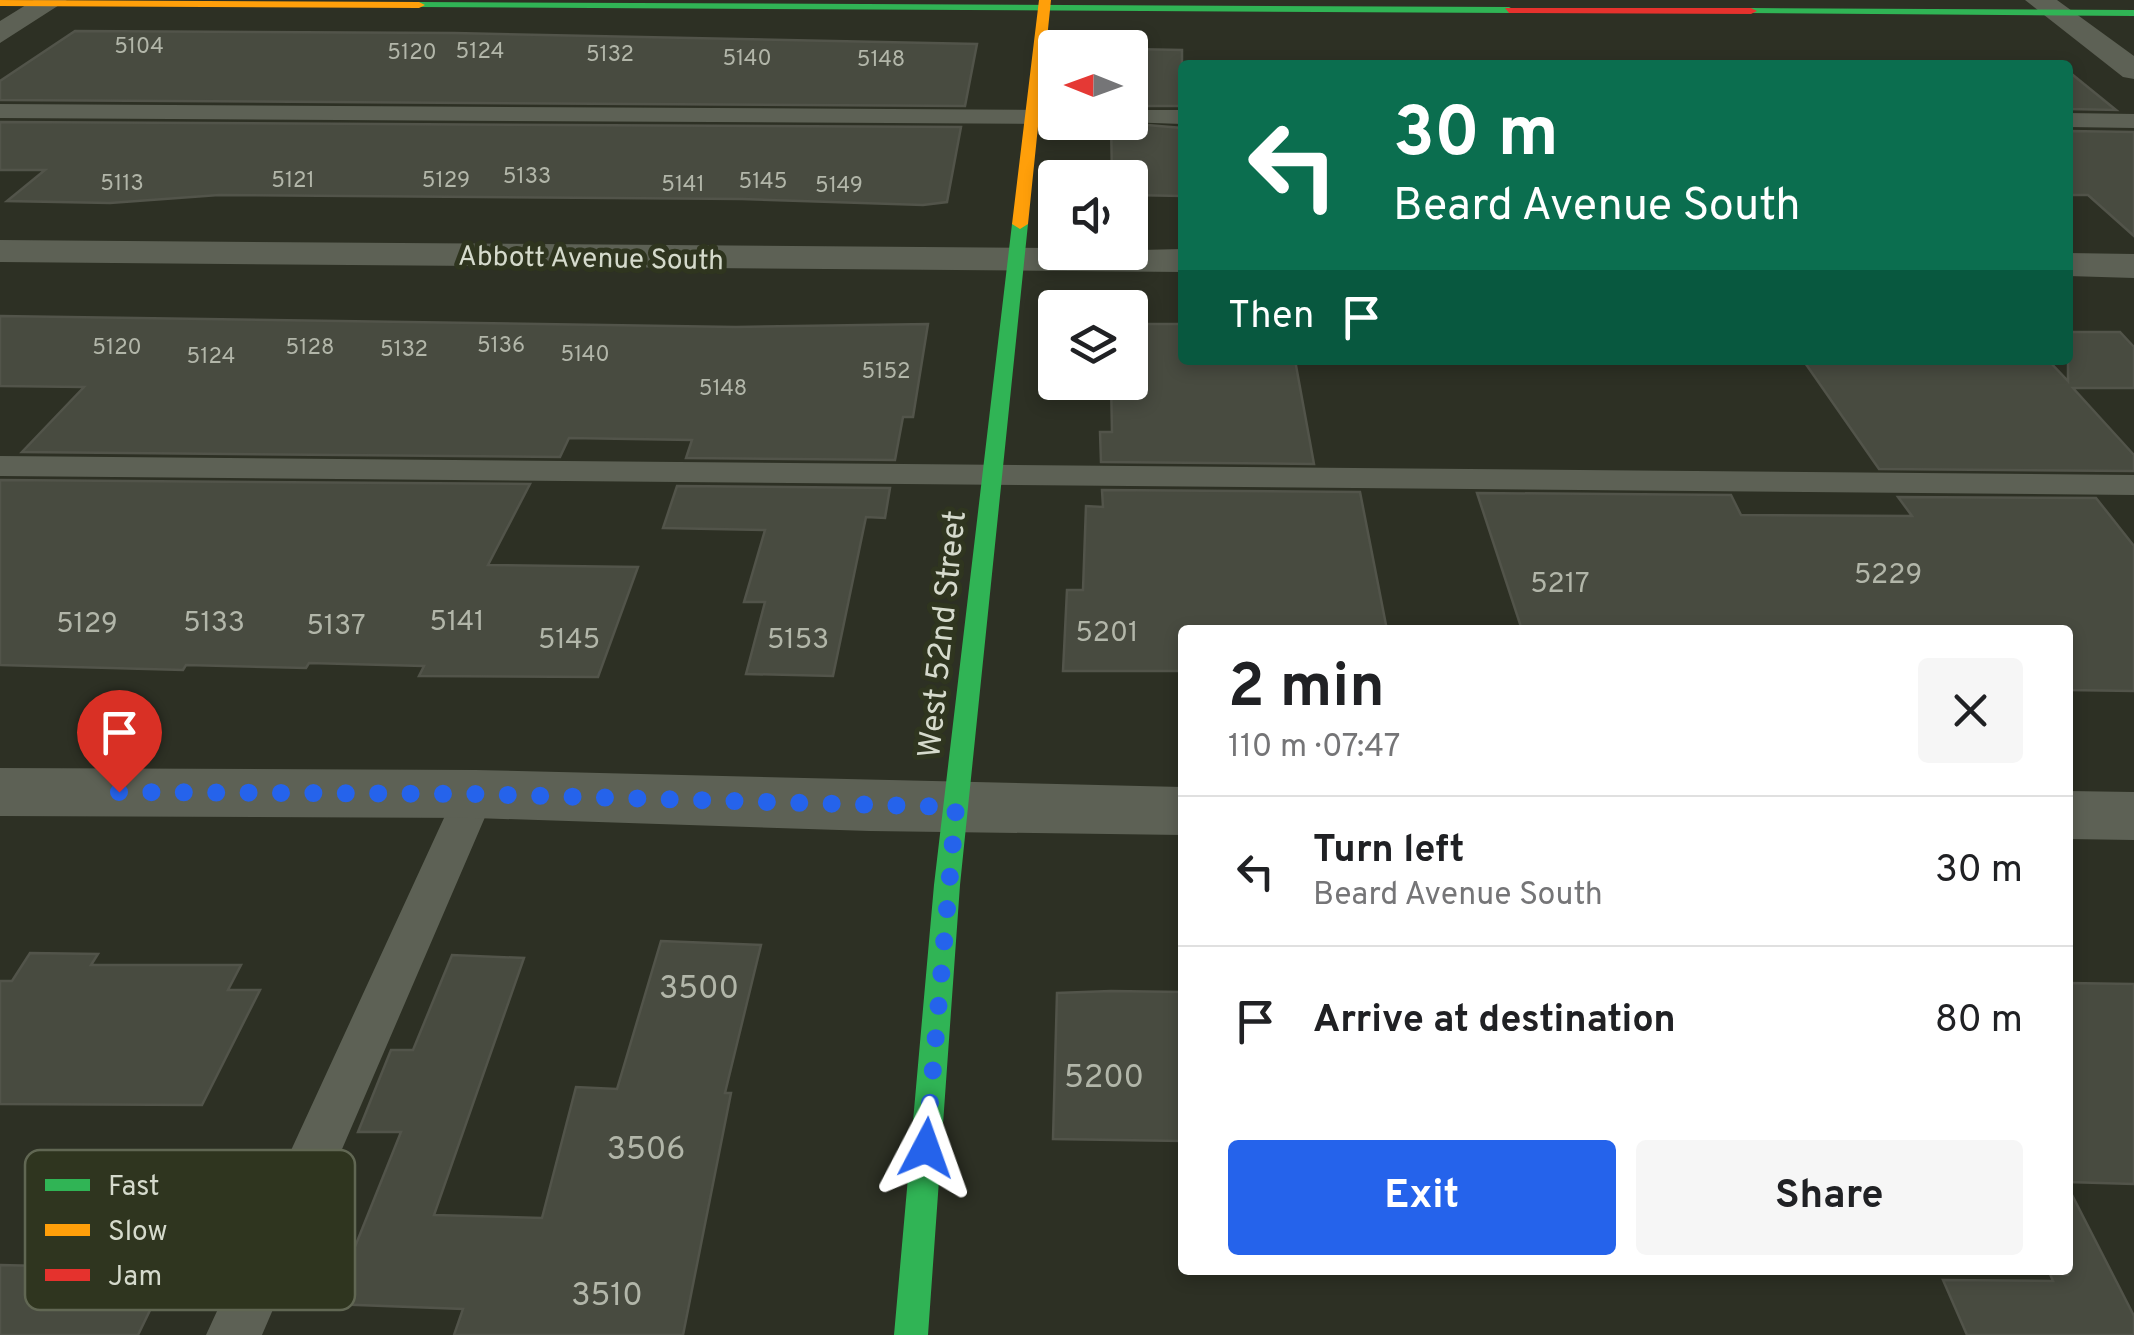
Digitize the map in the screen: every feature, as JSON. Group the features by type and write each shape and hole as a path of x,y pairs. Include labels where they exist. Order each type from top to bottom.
{"street":[{"path":"0,34 50,2"},
{"name":"West 52nd Street","path":"1045,3 1045,30"},
{"path":"0,4 2047,6 2134,13"},
{"path":"2047,6 2134,70"},
{"name":"West 52nd Street","path":"911,1335 956,807 990,478 1016,260 1040,140"},
{"name":"Abbott Avenue South","path":"0,252 1178,261"},
{"path":"2073,266 2134,266"},
{"path":"0,792 475,794 1178,810"},
{"path":"2073,815 2134,816"}],"lane":[{"path":"0,111 1038,117"},
{"path":"1148,117 1178,118"},
{"path":"2073,120 2134,120"},
{"path":"0,466 2134,486"},
{"path":"316,1150 475,794"},
{"path":"234,1335 245,1310"}],"building":[{"path":"75,31 454,33 977,44 965,106 0,100 0,81"},
{"path":"1148,49 1182,50 1182,60 1178,60 1178,106 1148,106"},
{"path":"2073,75 2116,110 2073,109"},
{"path":"0,122 961,127 947,202 923,205 742,199 219,195 110,203 7,201 45,170 0,170"},
{"path":"1148,125 1178,128 1178,196 1148,195 1148,160 1112,160 1111,140 1148,140"},
{"path":"2073,131 2134,132 2134,236 2088,195 2073,195"},
{"path":"0,316 736,327 928,324 913,417 903,417 895,460 686,458 692,440 569,438 560,457 22,452 84,387 0,386"},
{"path":"1148,324 1178,324 1178,365 1296,365 1314,464 1101,462 1100,432 1112,432 1111,400 1148,400"},
{"path":"2073,332 2120,332 2134,347 2134,388 2073,388 2134,455 2134,471 1879,469 1806,365 2053,365 2068,381 2068,365 2073,365"},
{"path":"0,480 530,484 488,565 638,567 598,677 419,676 424,666 309,663 306,668 186,665 183,670 0,665"},
{"path":"677,486 890,488 885,518 866,517 833,676 746,674 765,602 744,602 765,530 663,528"},
{"path":"1102,490 1360,492 1386,625 1178,625 1178,671 1063,671 1067,590 1083,590 1086,506 1103,507"},
{"path":"1477,493 1731,495 1741,515 1912,516 1898,497 2096,498 2134,546 2134,691 2073,690 2073,625 1520,625"},
{"path":"661,941 761,945 725,1093 731,1093 683,1335 454,1335 463,1309 355,1305 355,1247 401,1132 358,1132 391,1050 413,1050 452,955 524,958 434,1215 542,1218 576,1087 617,1089"},
{"path":"30,953 98,954 91,965 241,965 228,990 260,990 202,1105 0,1104 0,981 12,981"},
{"path":"2073,983 2134,984 2134,1184 2073,1182"},
{"path":"1178,992 1178,1141 1053,1139 1057,993"},
{"path":"2073,1197 2134,1316 2134,1335 1967,1335 1943,1280 2053,1281 2050,1275 2073,1275"},
{"path":"0,1265 25,1266 25,1310 150,1310 138,1335 0,1335"}],"traffic: fast":[{"path":"419,5 1509,10"},
{"path":"1751,11 2134,13"},
{"path":"911,1335 947,885 1020,224"}],"traffic: slow":[{"path":"1020,224 1045,0"},
{"path":"0,3 419,5"}],"traffic: jam":[{"path":"1509,10 1751,11"}],"route":[{"path":"119,792 475,794 870,808 956,807 946,885 926,1148"}]}
